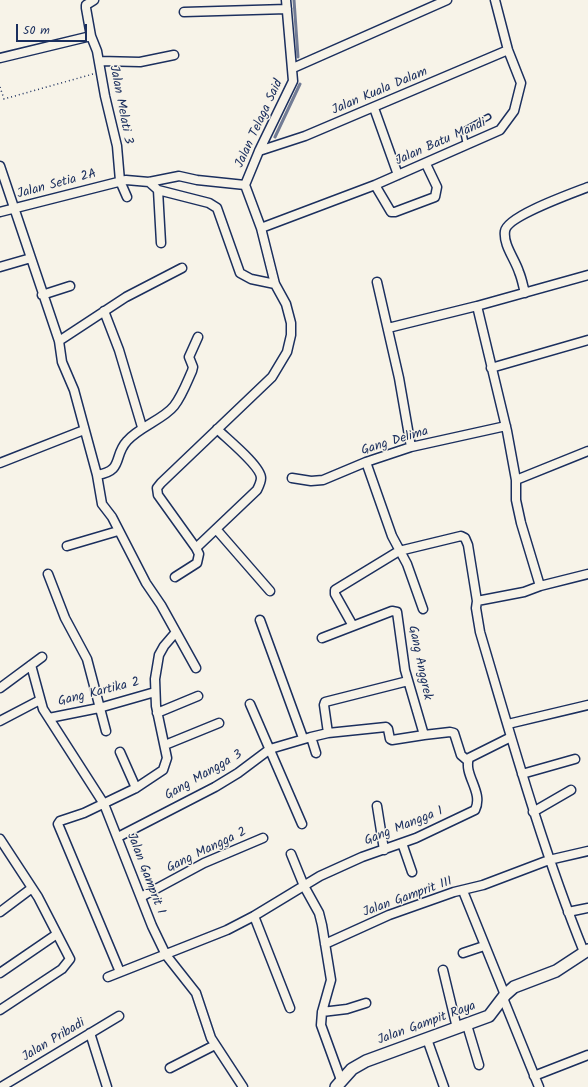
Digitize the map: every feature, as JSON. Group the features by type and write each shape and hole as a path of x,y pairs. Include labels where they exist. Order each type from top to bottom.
{"street":[{"name":"Jalan Melati 3","path":"94,0 86,5 86,8 91,36 100,61 117,146 120,181 126,197"},
{"name":"Jalan Telaga Said","path":"149,182 179,176 197,180 245,186 259,151 289,93 293,82 286,0"},
{"path":"293,68 447,0"},
{"name":"Jalan Batu Mandi","path":"261,228 426,164 500,130 514,111 521,83 508,50 495,0"},
{"path":"184,12 287,9"},
{"path":"0,58 91,36"},
{"name":"Jalan Kuala Dalam","path":"259,151 305,136 508,50"},
{"path":"100,61 140,62 174,55"},
{"path":"374,108 398,175"},
{"path":"374,185 391,212 395,212 435,197 437,187 426,164"},
{"path":"0,166 42,295 59,340 62,362 74,390 97,475 100,499 146,583 196,668"},
{"name":"Jalan Setia 2A","path":"0,212 120,181 149,182"},
{"path":"149,182 158,190 209,203 216,208 240,273 251,279 275,284"},
{"path":"175,576 197,563 199,554 158,495 157,488 272,377 287,352 291,335 291,323 286,304 275,284 261,228 245,186"},
{"path":"525,293 519,272 506,241 505,232 508,225 512,221 537,208 588,187"},
{"path":"158,190 161,243"},
{"path":"0,267 31,258"},
{"path":"59,340 104,311 182,268"},
{"path":"388,328 477,306 588,275"},
{"path":"377,282 388,328 411,447"},
{"path":"42,295 70,286"},
{"path":"477,306 506,426 516,480 516,500 521,523 540,586"},
{"path":"104,311 119,350 142,427"},
{"path":"97,475 108,474 114,468 126,441 142,427 174,407 192,370 193,367 189,357 198,337"},
{"path":"491,368 588,340"},
{"name":"Gang Delima","path":"292,478 311,481 323,480 366,462 411,447 506,426"},
{"path":"196,548 257,490 262,476 257,468 217,429"},
{"path":"0,463 84,430"},
{"path":"516,480 588,451"},
{"path":"366,462 399,551 407,564 423,609"},
{"path":"216,529 270,591"},
{"path":"67,546 118,531"},
{"path":"353,626 335,594 335,590 399,551 461,536 465,538 468,545 477,601 476,608 480,632 533,812 568,912 586,951"},
{"path":"48,574 65,618 88,659 99,708 106,731"},
{"path":"477,601 524,592 540,586 588,574"},
{"name":"Gang Anggrek","path":"322,638 392,611 397,612 408,681 424,735"},
{"path":"260,620 307,738 316,753"},
{"path":"120,972 58,826 60,821 104,804 136,788 163,770 167,758 157,713 155,679 159,655 164,646 176,632"},
{"path":"0,688 42,657"},
{"name":"Jalan Gamprit I","path":"31,665 40,700 49,718 104,804 166,955 196,993 208,1032 243,1087"},
{"path":"328,733 324,705 325,702 408,681"},
{"name":"Gang Kartika 2","path":"49,718 99,708 155,692"},
{"path":"157,713 198,696"},
{"path":"0,721 40,700"},
{"path":"250,704 302,824"},
{"path":"508,724 588,705"},
{"path":"165,744 219,723"},
{"name":"Gang Mangga 3","path":"118,837 215,787 270,750 328,733 386,726 390,739 392,740 424,735"},
{"path":"424,735 450,732 454,733 461,755 468,761 471,756 511,737"},
{"path":"120,752 136,788"},
{"path":"522,774 576,758"},
{"name":"Gang Mangga 1","path":"108,977 227,930 254,916 320,876 355,860 402,843 474,810 478,804 468,761"},
{"path":"533,812 571,790"},
{"path":"377,806 384,850"},
{"path":"0,838 32,888 70,955 69,962 62,969 0,1010"},
{"name":"Gang Mangga 2","path":"141,897 204,863 263,838"},
{"path":"402,843 412,872"},
{"path":"462,891 483,885 549,860 588,851"},
{"path":"291,854 304,886 319,913 324,944 331,970 331,980 322,1012 322,1029 338,1085"},
{"path":"0,912 32,888"},
{"name":"Jalan Gamprit III","path":"324,944 389,915 462,891 539,1087"},
{"path":"568,912 588,908"},
{"path":"254,916 290,1008"},
{"path":"0,973 57,934"},
{"path":"463,953 484,946"},
{"name":"Jalan Gampit Raya","path":"338,1085 352,1069 366,1061 489,1016 504,996 514,987 556,971 586,951"},
{"path":"443,970 462,1027 479,1065"},
{"path":"322,1012 347,1009 366,1003"},
{"name":"Jalan Pribadi","path":"1,1087 119,1016"},
{"path":"90,1033 107,1087"},
{"path":"426,1039 444,1087"},
{"path":"170,1068 215,1045"},
{"path":"534,1076 588,1055"}],"lane":[{"path":"466,146 463,131 488,117"}],"path":[{"path":"0,87 4,99 101,72"}],"waterway":[{"path":"294,0 298,57"},
{"path":"275,137 300,84"}]}
